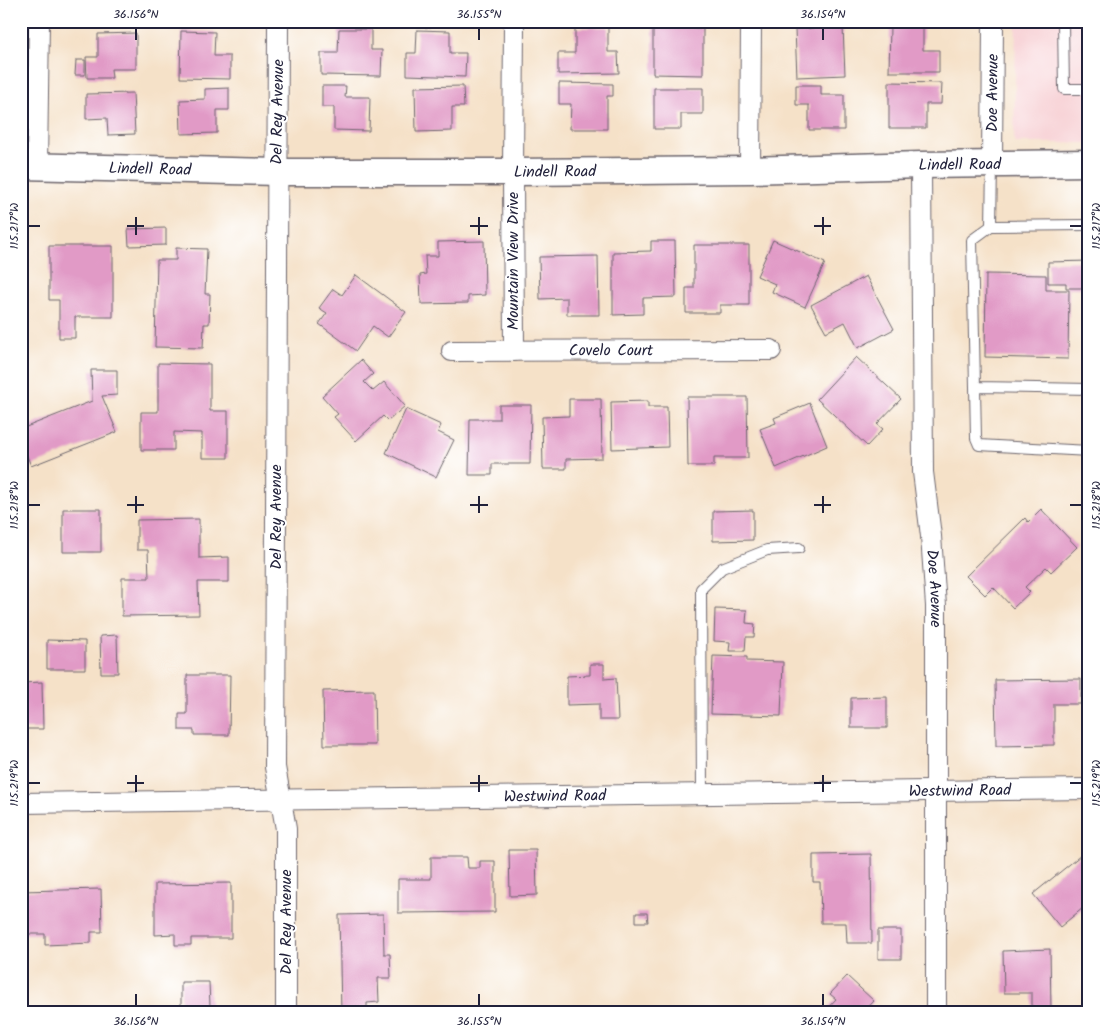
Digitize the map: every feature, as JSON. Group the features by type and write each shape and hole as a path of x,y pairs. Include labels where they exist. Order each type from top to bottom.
{"street":[{"path":"29,166 39,21"},
{"name":"Del Rey Avenue","path":"278,21 275,767 286,829 286,1013"},
{"name":"Mountain View Drive","path":"514,21 514,351"},
{"path":"750,170 751,21"},
{"name":"Doe Avenue","path":"992,164 993,21"},
{"name":"Lindell Road","path":"29,166 277,172 513,172 1089,164"},
{"name":"Doe Avenue","path":"921,165 923,472 931,536 936,606 936,1013"},
{"name":"Covelo Court","path":"452,352 771,350"},
{"name":"Westwind Road","path":"21,803 1089,789"}],"lane":[{"path":"1063,21 1064,89 1089,89"},
{"path":"991,226 992,164"},
{"path":"1089,225 991,226 972,240 976,438 979,445 1089,451"},
{"path":"976,387 1089,389"},
{"path":"702,794 701,589 722,568 767,550 799,548"}],"shaded area":[{"path":"1016,21 1089,21 1089,143 1014,143"}],"building":[{"path":"890,26 923,27 923,50 939,50 939,72 889,72"},
{"path":"608,27 608,52 618,52 619,73 558,74 558,53 575,53 575,28"},
{"path":"653,27 703,28 703,75 653,74"},
{"path":"843,27 845,75 797,77 795,29"},
{"path":"339,29 371,29 371,50 382,50 381,76 321,75 321,53 338,53"},
{"path":"417,30 450,31 450,53 466,53 465,77 407,75 407,53 416,53"},
{"path":"181,31 215,32 214,56 230,56 230,79 180,78"},
{"path":"136,33 136,69 111,69 112,78 87,78 86,57 98,57 98,34"},
{"path":"76,60 85,60 85,75 75,75"},
{"path":"889,82 942,83 941,104 926,104 926,128 889,128"},
{"path":"559,83 613,84 613,96 607,96 607,129 570,129 571,104 559,104"},
{"path":"796,85 821,85 821,95 844,95 844,130 809,130 809,105 796,105"},
{"path":"322,86 346,86 345,97 370,97 369,131 334,130 334,107 322,107"},
{"path":"463,86 464,107 452,107 452,131 416,132 415,87"},
{"path":"229,88 229,110 217,110 217,133 181,134 180,100 205,99 205,89"},
{"path":"654,88 703,88 703,114 681,114 681,129 654,129"},
{"path":"133,93 135,134 108,135 107,118 86,119 86,94"},
{"path":"166,228 166,245 129,246 128,229"},
{"path":"773,240 825,263 805,307 772,292 775,284 757,276"},
{"path":"484,241 485,295 468,296 468,303 421,304 420,275 426,274 425,256 438,256 438,242"},
{"path":"651,241 675,241 676,297 643,298 643,314 613,315 613,252 651,251"},
{"path":"694,245 749,245 749,305 720,305 720,313 686,313 686,288 694,288"},
{"path":"49,246 113,246 113,317 75,317 75,338 59,338 59,300 49,300"},
{"path":"176,248 207,249 205,294 210,294 209,324 204,324 203,348 155,347 157,260 176,260"},
{"path":"598,256 599,315 567,315 567,298 540,299 539,257"},
{"path":"1089,261 1089,317 1084,317 1084,288 1066,288 1066,283 1048,283 1048,262"},
{"path":"986,274 1046,275 1046,290 1069,290 1068,359 985,357"},
{"path":"356,275 406,312 388,337 373,326 356,351 319,324 327,313 319,308 333,289 342,295"},
{"path":"866,276 894,329 858,348 845,322 826,332 811,305"},
{"path":"856,357 901,399 877,424 883,429 867,446 817,399"},
{"path":"361,360 373,374 364,382 373,391 384,382 405,406 388,421 383,416 356,441 334,417 338,414 322,396"},
{"path":"158,363 210,364 210,411 228,411 228,458 202,458 202,433 174,432 174,450 141,450 141,412 158,412"},
{"path":"91,370 117,370 117,395 102,396 117,432 31,466 21,441 21,429 92,401"},
{"path":"687,397 747,397 748,458 714,458 714,466 688,466"},
{"path":"569,399 601,399 602,458 566,459 566,469 543,469 542,417 569,416"},
{"path":"648,401 648,407 667,407 668,447 612,449 611,402"},
{"path":"810,403 827,446 776,468 760,429 776,423 774,418"},
{"path":"499,405 531,405 530,464 492,464 492,475 469,475 470,419 499,419"},
{"path":"406,409 441,425 438,432 454,440 436,477 386,453"},
{"path":"63,509 101,509 101,552 63,552"},
{"path":"1041,509 1077,547 1051,572 1046,567 1025,587 1030,592 1013,608 993,587 985,595 966,576 1025,518 1028,522"},
{"path":"753,510 753,540 713,541 713,511"},
{"path":"199,519 199,558 229,557 229,582 198,582 199,615 122,616 122,578 149,578 148,550 137,550 137,520"},
{"path":"715,609 747,610 746,623 755,624 754,637 746,637 745,651 729,651 730,642 714,641"},
{"path":"117,635 118,673 101,673 100,636"},
{"path":"47,640 85,641 85,669 47,669"},
{"path":"713,656 747,657 747,661 783,662 781,716 711,714"},
{"path":"590,664 604,664 604,679 616,678 618,720 599,720 599,704 567,705 567,676 590,675"},
{"path":"187,675 230,675 229,735 194,735 194,730 179,730 179,714 187,714"},
{"path":"1081,679 1081,704 1054,704 1054,745 996,746 995,680"},
{"path":"42,682 43,729 21,729 21,683"},
{"path":"374,690 375,745 324,745 323,691"},
{"path":"887,697 887,728 851,728 851,698"},
{"path":"509,850 536,850 537,895 510,896"},
{"path":"1086,851 1089,855 1089,903 1060,927 1033,894"},
{"path":"871,854 872,943 847,943 846,923 821,923 820,882 813,882 813,855"},
{"path":"431,857 467,857 468,868 480,868 480,861 495,861 495,912 398,913 398,879 431,879"},
{"path":"231,883 231,938 191,938 191,945 175,945 175,934 155,935 155,884"},
{"path":"101,889 102,932 91,932 91,943 45,945 45,934 21,934 21,891"},
{"path":"636,913 647,913 648,922 636,922"},
{"path":"383,914 384,954 390,954 391,978 378,978 379,1002 367,1003 367,1013 341,1013 339,915"},
{"path":"878,930 901,930 901,959 878,959"},
{"path":"1050,949 1051,1010 1032,1010 1032,993 1004,993 1003,951"},
{"path":"847,976 874,1001 863,1013 823,1013 836,999 830,994"},
{"path":"181,982 209,982 210,1006 181,1007"}]}
